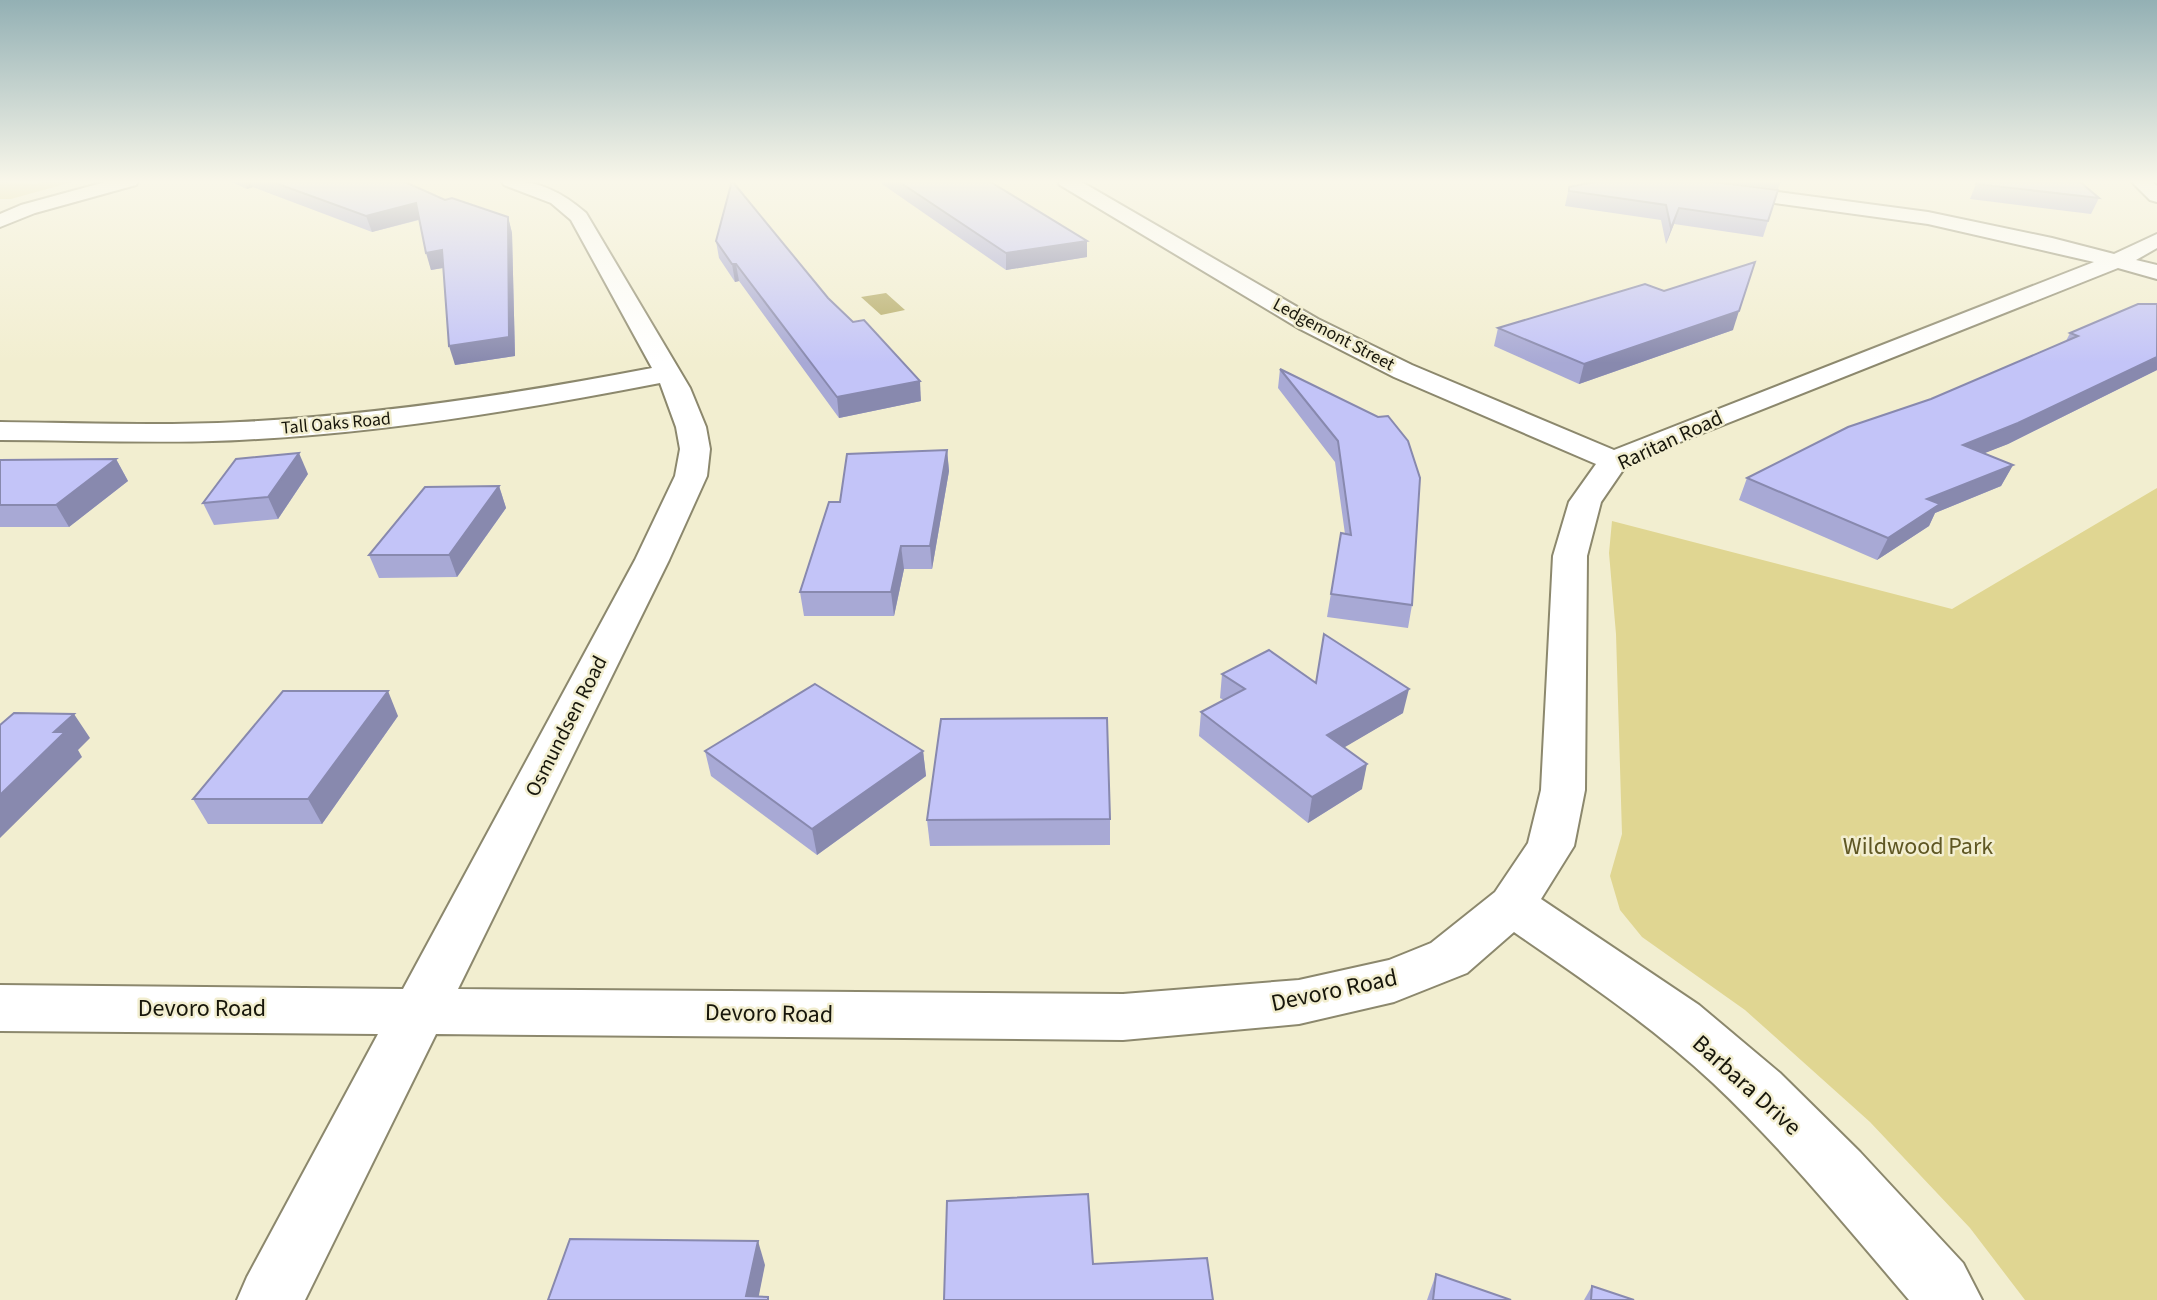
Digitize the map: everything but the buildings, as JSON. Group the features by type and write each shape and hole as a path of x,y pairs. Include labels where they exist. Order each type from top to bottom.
{"street":[{"name":"Osmundsen Road","path":"270,1300 652,561 691,476 695,449 691,427 668,373 593,242"},
{"name":"Ledgemont Street","path":"1170,242 1309,324 1403,371 1614,461"},
{"path":"2032,242 2157,272"},
{"name":"Raritan Road","path":"1512,905 1551,846 1563,790 1570,556 1585,502 1614,461 1671,436 2117,261 2154,242"},
{"name":"Tall Oaks Road","path":"0,430 237,431 357,422 517,402 668,373"},
{"name":"Devoro Road","path":"0,1008 419,1009 1123,1017 1299,1002 1394,980 1448,958 1512,905"},
{"name":"Barbara Drive","path":"1512,905 1612,971 1731,1065 1831,1163 1950,1300"}],"green space":[{"name":"Wildwood Park","path":"2157,488 2157,1300 2025,1300 1970,1228 1870,1122 1745,1010 1642,937 1620,910 1610,876 1622,834 1616,634 1609,553 1612,521 1952,609"}],"shaded area":[{"path":"886,293 905,310 881,315 861,297"}]}
